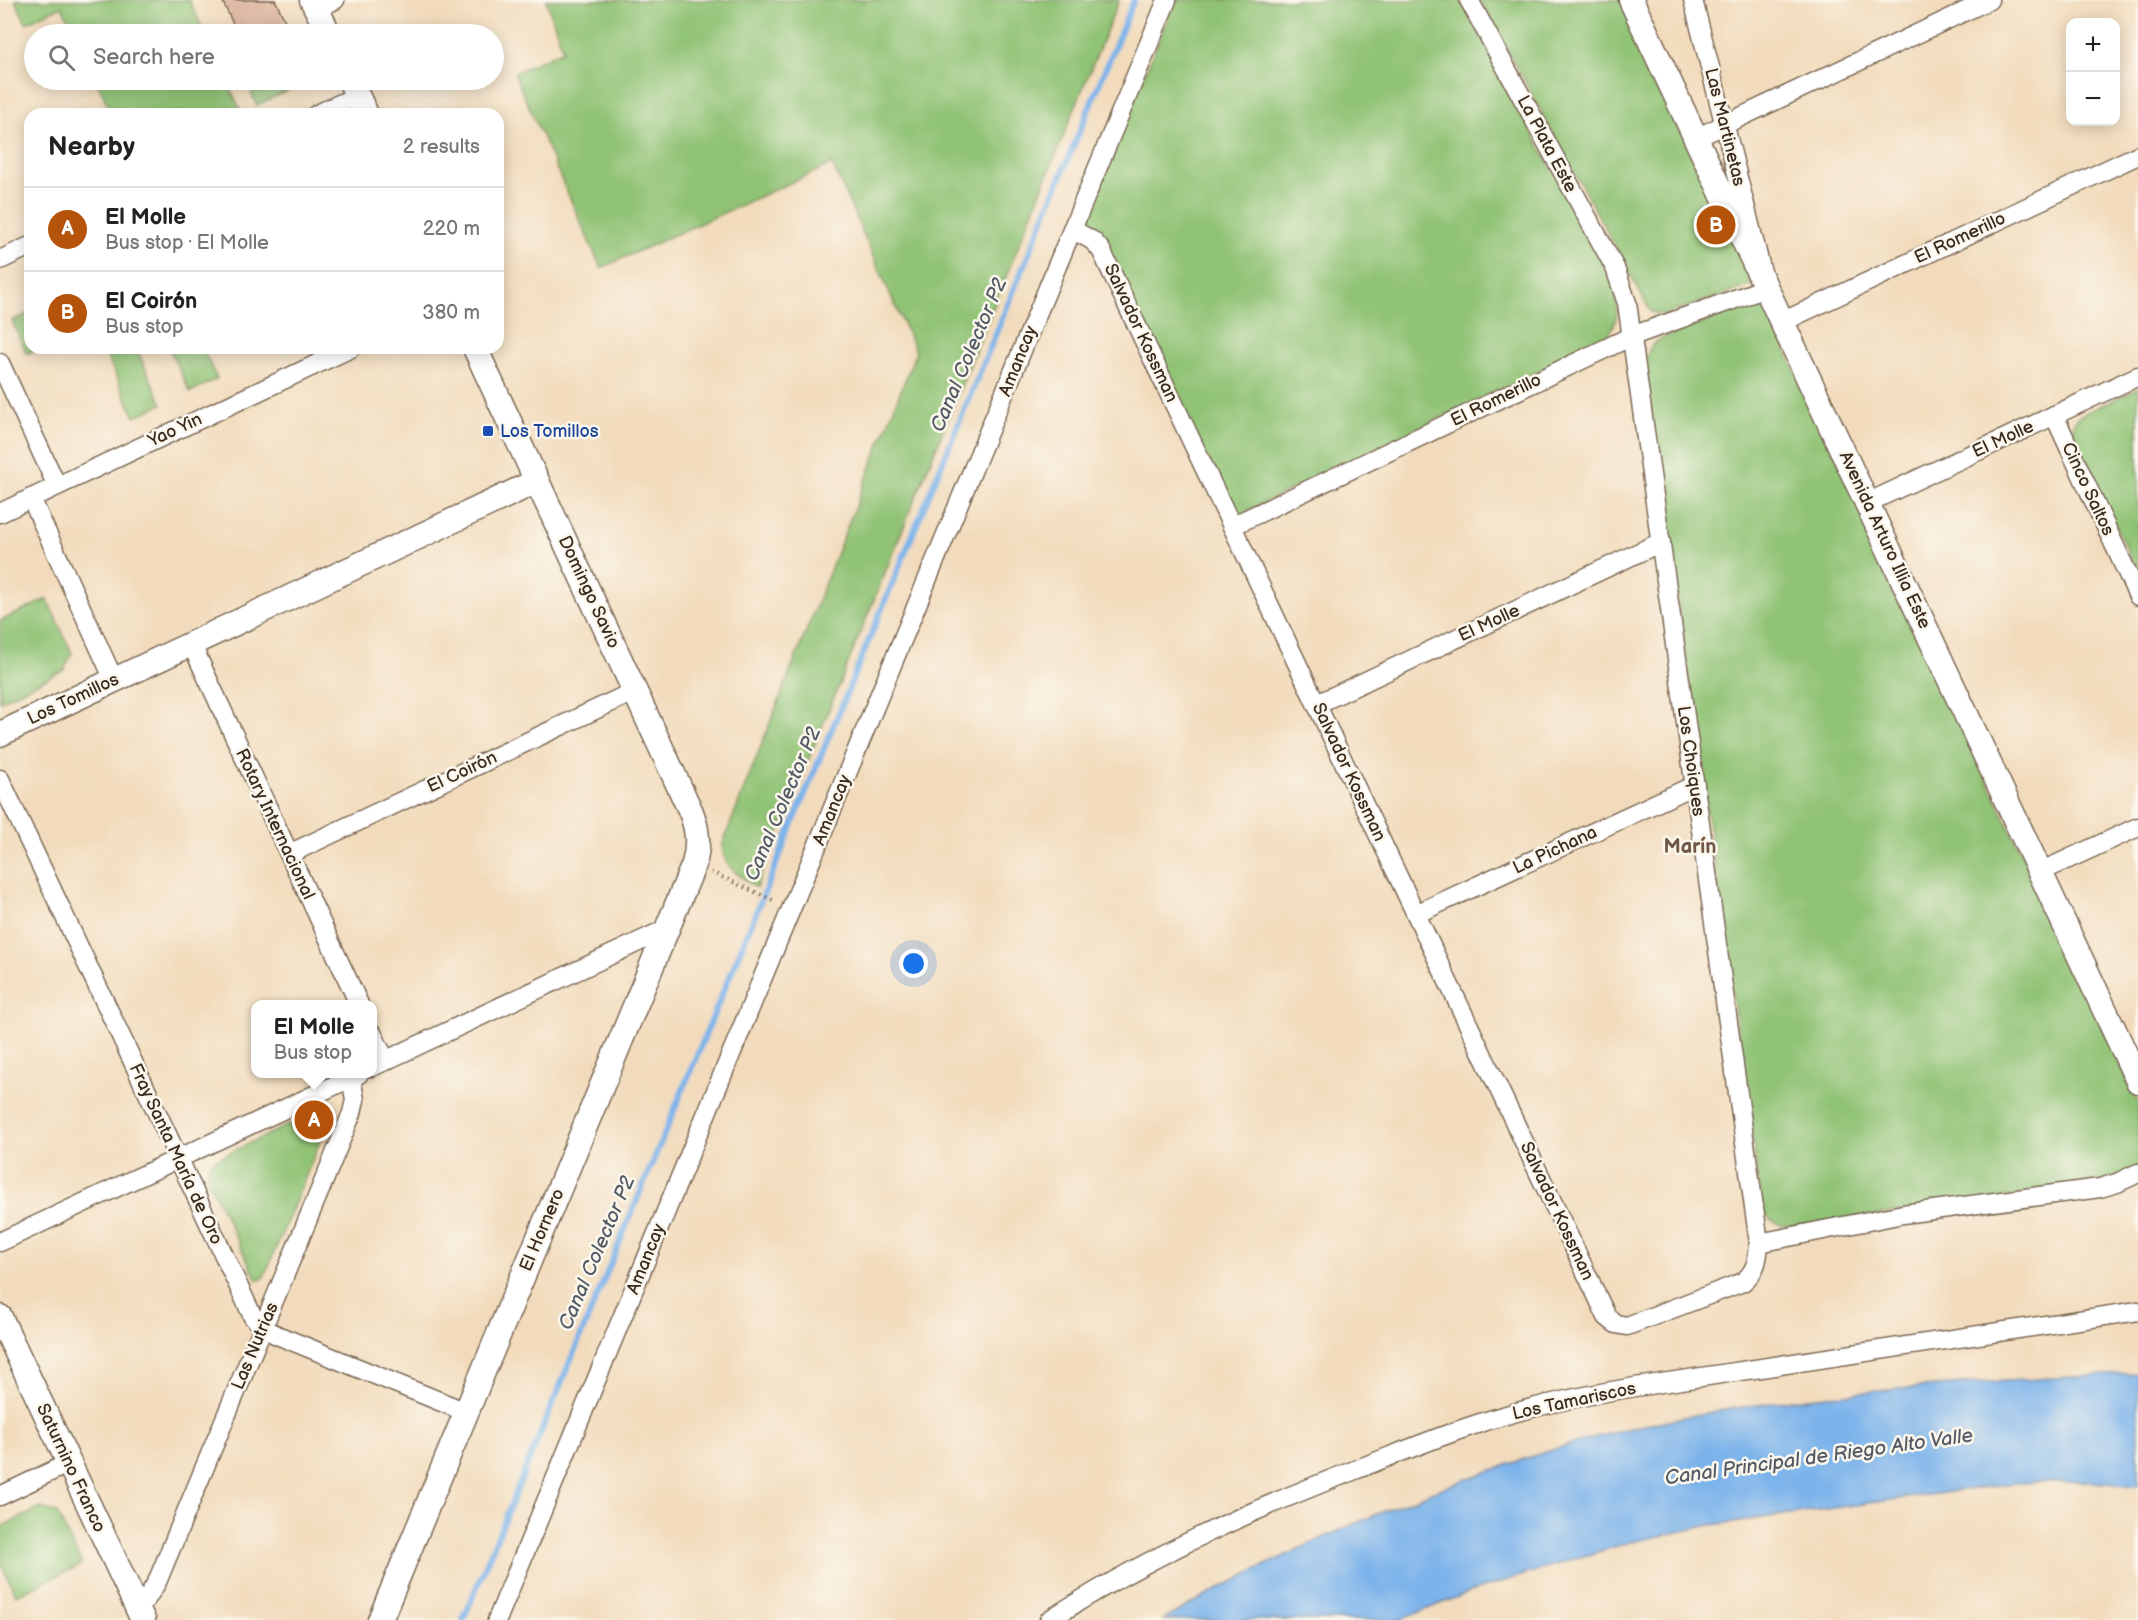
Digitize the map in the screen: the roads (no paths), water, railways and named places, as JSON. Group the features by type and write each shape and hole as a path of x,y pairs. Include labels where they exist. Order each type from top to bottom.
{"street":[{"name":"Amancay","path":"497,1620 1167,0"},
{"name":"La Plata Este","path":"1469,0 1623,288"},
{"name":"Avenida Arturo Illia Este","path":"1631,0 2138,1081"},
{"name":"Las Martinetas","path":"1693,0 1766,288"},
{"path":"1696,138 1989,0"},
{"path":"321,3 326,24"},
{"path":"330,108 357,96"},
{"name":"El Romerillo","path":"1782,322 2138,154"},
{"name":"Salvador Kossman","path":"1072,229 1093,241 1101,250 1605,1312 1616,1324 1627,1326 1735,1286 1743,1282 1754,1270"},
{"path":"0,260 24,249"},
{"name":"Los Choiques","path":"1623,288 1632,336 1759,1243 1754,1270"},
{"name":"El Romerillo","path":"1232,526 1632,336 1766,288"},
{"name":"Yao Yin","path":"0,513 338,354"},
{"name":"Domingo Savio","path":"478,354 691,812 699,838"},
{"path":"0,363 57,486"},
{"name":"El Molle","path":"1867,503 2138,376"},
{"name":"Cinco Saltos","path":"2054,416 2138,596"},
{"name":"Los Tomillos","path":"0,734 537,481"},
{"path":"31,498 114,680"},
{"name":"El Molle","path":"1317,704 1661,542"},
{"name":"Rotary Internacional","path":"191,643 357,1000"},
{"name":"El Coirón","path":"289,854 635,691"},
{"name":"Fray Santa María de Oro","path":"0,779 250,1310 262,1328"},
{"name":"La Pichana","path":"1416,914 1695,785"},
{"path":"2040,872 2138,826"},
{"name":"El Hornero","path":"380,1620 694,864 699,838"},
{"path":"379,1064 666,929"},
{"path":"0,1242 351,1078"},
{"name":"Las Nutrias","path":"140,1613 157,1582 352,1113 355,1100 355,1078"},
{"path":"1759,1243 1903,1214 2100,1188 2138,1173"},
{"name":"Los Tamariscos","path":"1049,1620 1114,1581 1239,1517 1428,1442 1496,1419 1566,1400 1635,1387 2138,1311"},
{"name":"Saturnino Franco","path":"0,1317 140,1613"},
{"path":"262,1328 466,1412"},
{"path":"0,1496 69,1463"}],"water":[{"name":"Canal Principal de Riego Alto Valle","path":"2138,1373 2138,1486 2084,1481 2015,1483 1711,1525 1627,1543 1567,1561 1470,1592 1400,1620 1163,1620 1275,1560 1390,1509 1511,1463 1618,1431 1702,1414 1826,1396 1950,1385"}],"waterway":[{"name":"Canal Colector P2","path":"463,1620 1134,0"}],"place":[{"name":"El Coirón","path":"1716,225"},
{"name":"Los Tomillos","path":"488,431"},
{"name":"El Molle","path":"314,1120"}],"district":[{"name":"Marín","path":"1690,847"}]}
